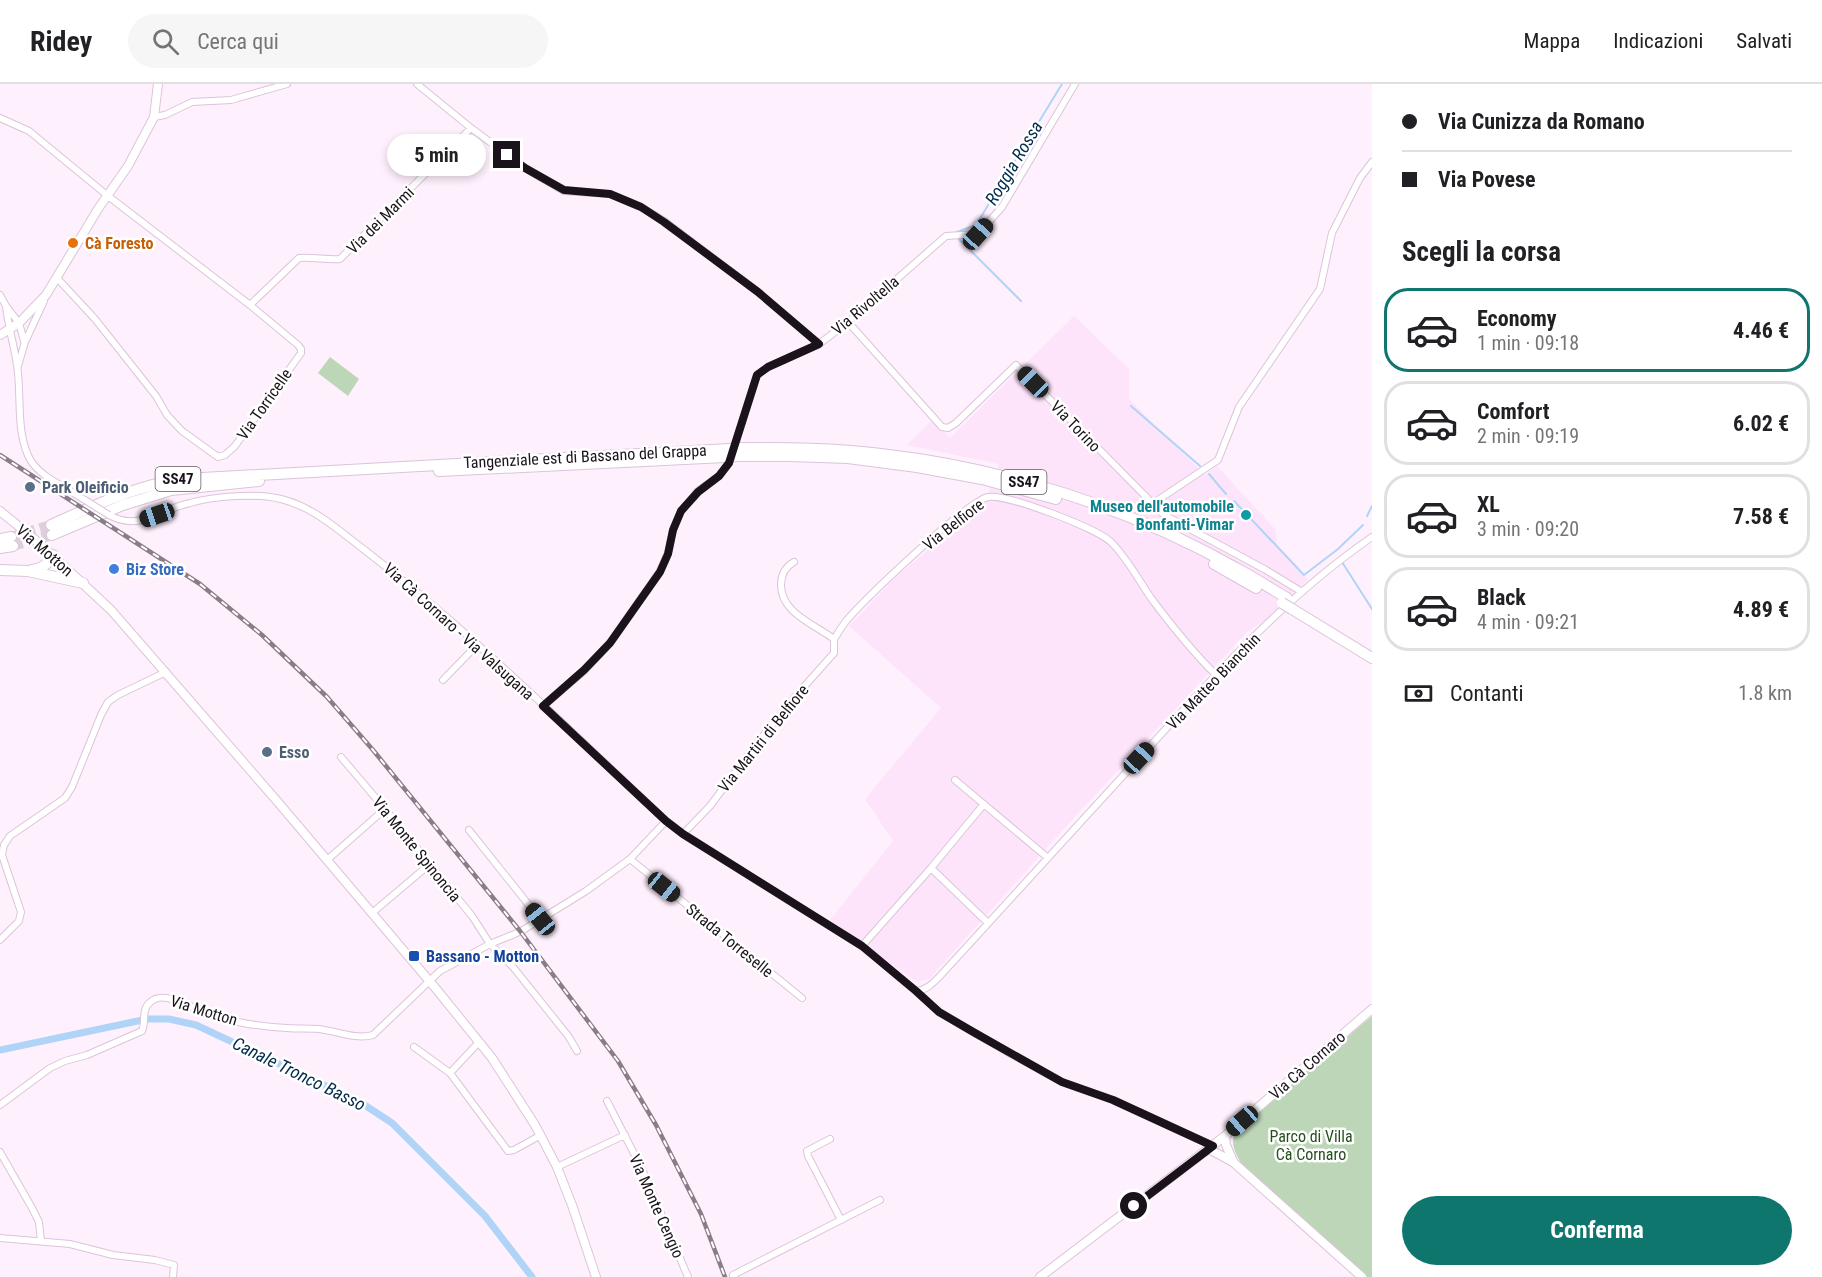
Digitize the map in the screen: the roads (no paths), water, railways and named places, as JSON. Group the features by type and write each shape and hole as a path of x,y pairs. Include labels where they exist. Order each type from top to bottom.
{"highway":[{"name":"Tangenziale est di Bassano del Grappa","path":"51,530 133,490 184,478 501,465 794,448 883,454 952,465 1028,483 1102,507 1145,524 1234,567 1372,658"},
{"path":"0,548 8,541"},
{"path":"28,571 42,568 53,555"},
{"path":"0,570 28,571 83,583"},
{"name":"Tangenziale est di Bassano del Grappa","path":"1294,607 1372,651"}],"main road":[{"path":"0,335 19,323 46,295 128,166 154,117 158,84"},
{"name":"Via Motton","path":"0,511 53,555 111,610 327,860 492,1058 541,1136 557,1167 596,1277"},
{"name":"Via Cà Cornaro","path":"1040,1277 1225,1136 1372,1009"},
{"path":"1225,1136 1233,1162"},
{"path":"1211,1147 1227,1148"},
{"path":"1211,1147 1233,1162 1362,1277"}],"street":[{"path":"154,117 165,115 192,102 231,100 287,84"},
{"path":"417,84 471,129 525,168 564,190 610,194 641,207 758,292 819,344"},
{"name":"Via Rivoltella","path":"543,706 584,670 610,643 660,572 681,511 698,492 719,476 729,463 757,375 768,367 819,344 848,322 946,236 978,234 1002,207 1075,84"},
{"name":"Via Torricelle","path":"0,118 29,131 250,305 298,345 301,353 235,446 225,455 218,457 182,431 167,415 156,396 95,319 57,278"},
{"name":"Via dei Marmi","path":"250,305 299,258 340,259 471,129"},
{"path":"1152,504 1218,460 1239,407 1320,289 1332,233 1360,178 1372,162"},
{"path":"0,295 19,323 25,342"},
{"path":"18,367 25,342 46,295"},
{"path":"6,306 18,367"},
{"name":"Via Torino","path":"848,322 942,427 948,428 956,423 1016,365 1164,515 1302,591"},
{"name":"Via Cà Cornaro - Via Valsugana","path":"18,367 18,396 25,446 32,463 72,492 117,520 129,523 190,502 238,497 271,497 303,506 334,525 380,561 477,645 666,821 683,834 862,946 939,1012 1062,1082 1113,1100 1211,1147"},
{"name":"Via Belfiore","path":"834,639 873,593 939,533 975,503 987,497 1000,498 1027,505 1069,521 1109,540 1167,620 1216,675"},
{"name":"Via Matteo Bianchin","path":"916,991 930,986 1216,675 1302,591 1372,537"},
{"path":"794,562 788,565 783,572 781,596 795,614 834,639"},
{"name":"Via Martiri di Belfiore","path":"683,834 710,806 757,742 834,653 834,639"},
{"path":"442,680 477,645"},
{"path":"0,940 19,921 21,912 2,855 4,845 10,836 65,798 72,788 108,702 166,672"},
{"name":"Via Monte Spinoncia","path":"340,757 472,916 489,944"},
{"path":"955,780 1048,858"},
{"path":"862,946 984,804"},
{"path":"327,860 385,809"},
{"path":"430,982 441,971 489,944 520,931 586,891 630,859 666,821"},
{"path":"469,830 540,919"},
{"name":"Strada Torreselle","path":"630,859 802,998"},
{"path":"372,913 430,864"},
{"path":"931,868 988,923"},
{"path":"489,944 513,967 569,1037 577,1051"},
{"name":"Via Motton","path":"0,1105 50,1068 87,1055 144,1028 143,1014 153,1000 161,997 170,997 210,1015 265,1026 318,1029 368,1036 373,1035 430,982"},
{"path":"450,1073 479,1042"},
{"path":"414,1047 450,1073 508,1151 541,1136"},
{"name":"Via Monte Cengio","path":"607,1101 655,1198 688,1277"},
{"name":"Via Monte Cengio","path":"557,1167 625,1136"},
{"path":"830,1140 807,1151 842,1220"},
{"path":"0,1152 39,1222 41,1241"},
{"path":"733,1276 880,1200"},
{"path":"0,1238 70,1244 113,1255 154,1260 174,1265 173,1277"}],"waterway":[{"name":"Roggia Rossa","path":"957,232 976,225 1062,84"},
{"name":"Roggia Rossa","path":"959,239 1021,301"},
{"name":"Roggia Rossa","path":"1131,406 1200,466"},
{"name":"Roggia Rossa","path":"1209,474 1226,494"},
{"name":"Roggia Rossa","path":"1234,501 1304,575 1338,549 1363,525"},
{"path":"1367,516 1372,506"},
{"name":"Roggia Rossa","path":"1342,562 1372,609"},
{"name":"Canale Tronco Basso","path":"0,1050 147,1019 169,1019 196,1025 360,1102 392,1123 485,1216 532,1277"}],"tunnel":[{"path":"11,537 51,525"},
{"path":"13,546 52,535"}],"railway":[{"path":"0,455 200,584 262,635 327,697 520,931 618,1061 656,1125 701,1214 725,1277"}],"place":[{"name":"Cà Foresto","path":"73,243"},
{"name":"Park Oleificio","path":"30,487"},
{"name":"Museo dell'automobile Bonfanti-Vimar","path":"1246,515"},
{"name":"Biz Store","path":"114,569"},
{"name":"Esso","path":"267,752"},
{"name":"Bassano - Motton","path":"414,956"}],"park label":[{"name":"Parco di Villa Cà Cornaro","path":"1311,1145"}]}
